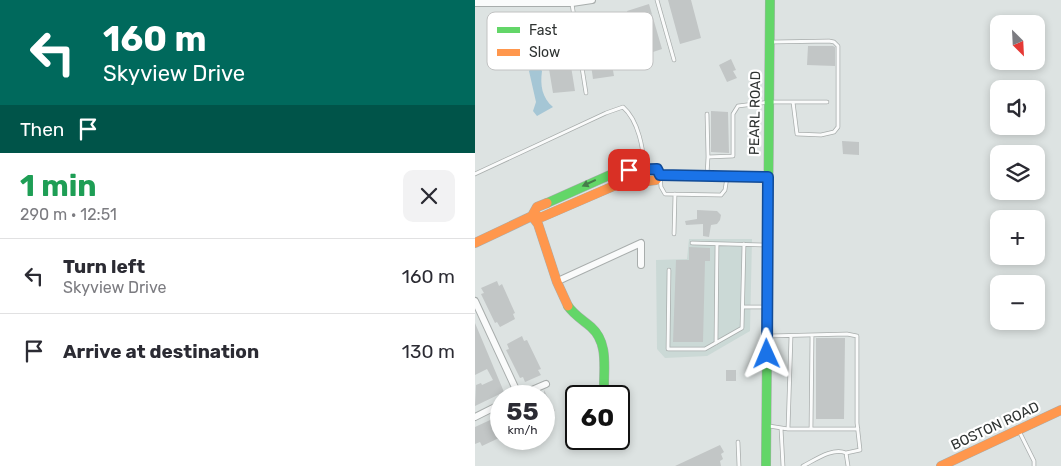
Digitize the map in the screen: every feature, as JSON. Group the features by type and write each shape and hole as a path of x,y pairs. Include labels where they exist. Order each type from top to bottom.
{"street":[{"path":"475,3 546,1 572,4 592,0"},
{"name":"PEARL ROAD","path":"766,466 770,0"},
{"path":"532,216 537,207 599,178 629,170 645,169 657,169 660,175"},
{"path":"660,175 768,177"},
{"path":"476,241 532,216 542,217 603,190 633,181 656,180 660,175"},
{"path":"532,216 537,224 565,302 570,309 591,327 601,340 604,385"},
{"path":"558,281 641,243 641,265"},
{"path":"475,301 514,385"},
{"path":"475,417 490,410"},
{"name":"BOSTON ROAD","path":"941,466 1061,410"}],"lane":[{"path":"657,0 674,60"},
{"path":"572,4 573,12"},
{"path":"770,42 829,41 834,42 838,46 838,127 834,132 821,135 797,134 793,102"},
{"path":"582,70 586,93"},
{"path":"708,157 733,156 733,114 738,106 769,102 827,102"},
{"path":"475,174 606,113 623,107 627,111 641,144 645,169"},
{"path":"707,114 707,176"},
{"path":"660,175 661,187 665,194 721,195 725,190 727,176"},
{"path":"674,234 675,194"},
{"path":"692,243 768,245"},
{"path":"716,343 717,244"},
{"path":"669,270 668,349 705,349 743,328 744,244"},
{"path":"743,307 767,307"},
{"path":"768,336 847,334 857,336 857,429 860,450 846,453 840,450 829,453 803,466"},
{"path":"811,429 812,335"},
{"path":"788,429 791,336"},
{"path":"767,426 788,429 857,429"},
{"path":"781,428 783,466"},
{"path":"1019,430 1034,466"},
{"path":"738,442 739,466"},
{"path":"846,453 848,466"}],"shaded area":[{"path":"689,239 752,239 750,331 707,356 665,358 657,349 656,260 687,259"}],"water":[{"path":"529,71 542,71 541,81 544,95 553,107 537,116 533,111 536,102"}],"building":[{"path":"668,0 691,0 701,38 680,44"},
{"path":"649,4 651,12 627,12"},
{"path":"653,18 662,49 653,52"},
{"path":"808,46 835,47 835,66 807,65"},
{"path":"731,59 736,70 733,71 737,78 727,82 719,65"},
{"path":"549,70 572,70 575,91 553,93"},
{"path":"592,70 613,70 614,76 593,79"},
{"path":"711,111 728,112 729,153 711,152"},
{"path":"842,141 859,142 859,155 843,154"},
{"path":"697,210 717,211 721,215 717,224 711,225 709,237 703,236 703,224 686,225 685,221 697,219"},
{"path":"689,247 710,248 710,261 705,261 703,342 673,342 676,260 689,260"},
{"path":"497,281 499,286 502,284 515,313 513,314 515,319 500,327 497,322 495,323 481,294 484,293 481,288"},
{"path":"475,323 501,385 490,385 490,399 475,406 476,385 481,383 482,385 493,380 487,369 475,375"},
{"path":"522,336 524,341 527,340 541,369 538,370 541,375 525,382 523,377 520,378 506,350 509,349 507,344"},
{"path":"816,338 845,338 844,419 816,419"},
{"path":"726,370 736,370 736,381 726,381"},
{"path":"490,420 490,442 482,446 480,442 475,444 475,427"},
{"path":"720,445 724,452 721,454 723,459 720,461 721,466 675,466"}],"traffic: fast":[{"path":"766,466 770,0"},
{"path":"547,203 612,174 629,170 657,169"},
{"path":"568,306 591,327 600,340 604,355 604,385"}],"traffic: slow":[{"path":"547,203 537,207 532,216 542,217 616,185 656,180 660,175 657,169"},
{"path":"475,243 532,216 538,224 557,282 568,306"},
{"path":"941,466 1061,410"}],"route":[{"path":"629,170 657,169 660,175 768,177 767,354"}]}
